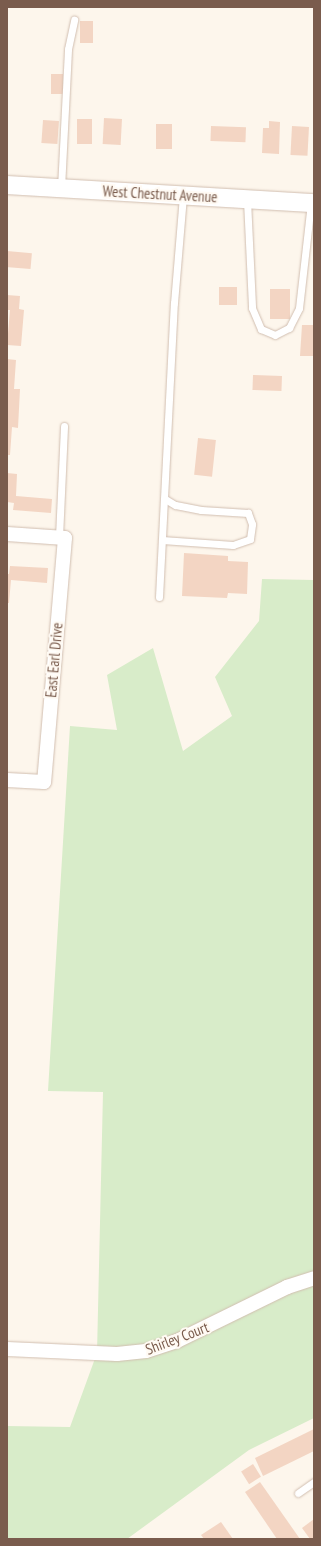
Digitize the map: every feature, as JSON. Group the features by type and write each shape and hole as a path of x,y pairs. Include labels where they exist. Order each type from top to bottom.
{"street":[{"name":"West Chestnut Avenue","path":"7,185 312,203"},
{"path":"7,534 62,538"},
{"name":"East Earl Drive","path":"7,780 44,782 62,538"},
{"name":"Shirley Court","path":"7,1349 117,1354 146,1351 177,1341 287,1287 314,1278"}],"lane":[{"path":"61,188 68,49 74,20"},
{"path":"159,597 174,303 183,195"},
{"path":"246,199 252,308 261,329 275,335 289,328 299,308 312,203"},
{"path":"62,538 64,426"},
{"path":"162,540 233,545 250,539 252,524 248,513 202,510 175,505 164,499"},
{"path":"298,1493 314,1482"}],"green space":[{"path":"262,579 314,580 314,1418 249,1450 127,1539 7,1539 7,1426 70,1427 97,1353 103,1092 48,1091 70,726 117,730 107,675 153,648 183,751 232,716 215,677 259,621"}],"building":[{"path":"80,21 93,21 93,43 80,43"},
{"path":"51,74 63,74 63,94 51,94"},
{"path":"104,118 122,119 121,145 103,144"},
{"path":"77,119 92,119 92,144 77,144"},
{"path":"43,120 59,121 57,144 41,143"},
{"path":"269,121 280,122 279,154 262,153 263,128 269,128"},
{"path":"156,124 172,124 172,149 156,149"},
{"path":"211,126 246,127 245,142 210,141"},
{"path":"292,126 309,127 307,156 290,155"},
{"path":"7,251 32,253 31,269 7,267"},
{"path":"219,287 237,287 237,305 219,305"},
{"path":"270,289 290,289 290,319 270,319"},
{"path":"7,295 20,296 19,309 24,310 21,346 7,345 10,310 7,310"},
{"path":"302,325 314,325 314,356 300,356"},
{"path":"7,359 16,360 14,389 20,389 18,428 12,427 10,455 7,455"},
{"path":"253,375 282,376 281,391 252,390"},
{"path":"198,438 216,440 212,477 194,475"},
{"path":"7,473 17,474 16,496 52,499 51,513 13,510 14,503 7,502"},
{"path":"184,553 228,556 228,561 248,562 247,594 228,593 227,598 182,596"},
{"path":"10,566 48,568 47,583 11,580 9,603 7,603 7,574 9,574"},
{"path":"314,1429 314,1451 263,1476 255,1458"},
{"path":"253,1464 261,1477 249,1484 241,1471"},
{"path":"260,1482 300,1539 277,1539 245,1492"},
{"path":"314,1519 314,1539 310,1539 302,1528"},
{"path":"221,1522 233,1539 204,1539 201,1535"}]}
